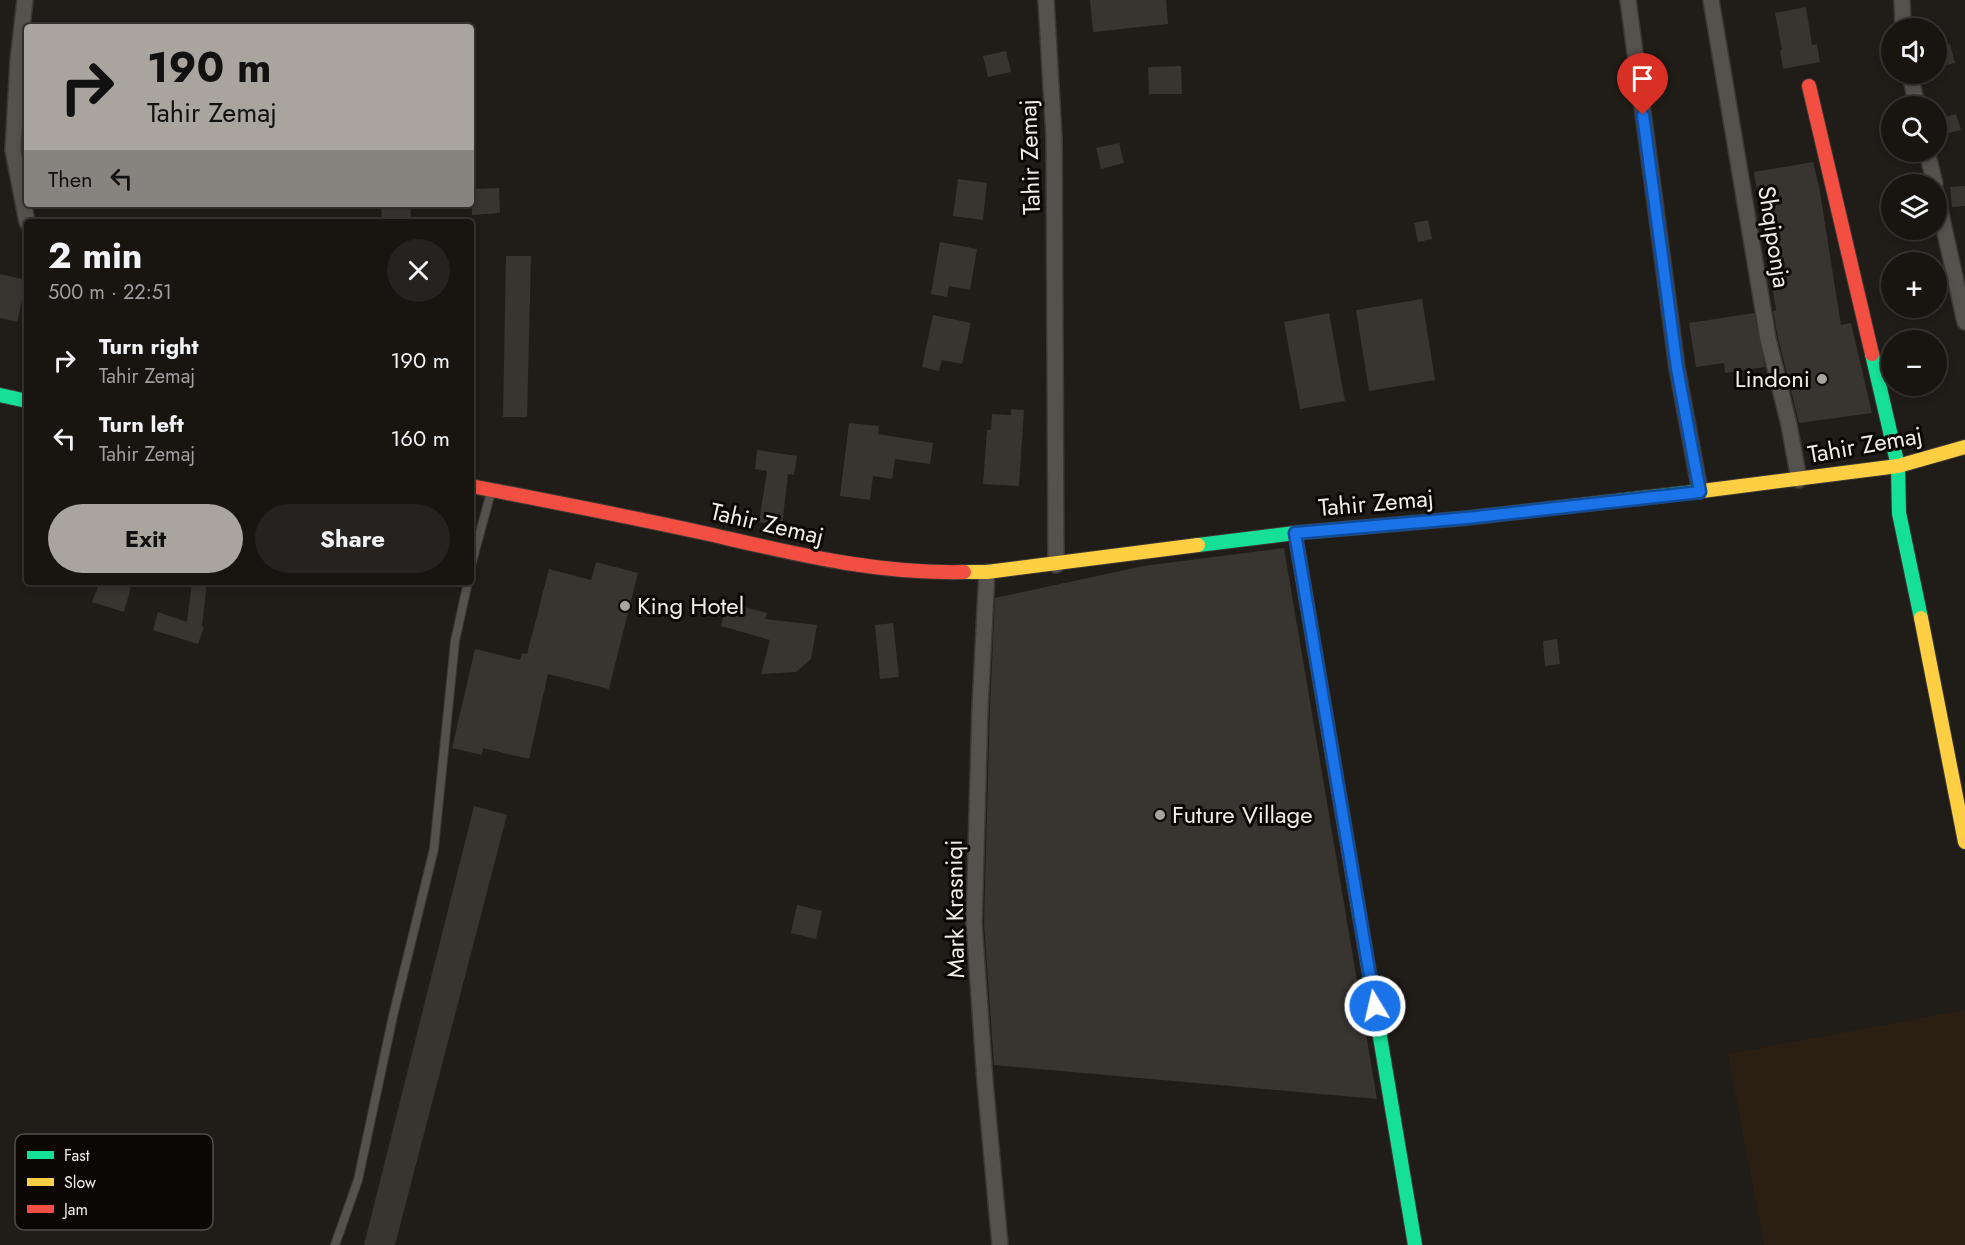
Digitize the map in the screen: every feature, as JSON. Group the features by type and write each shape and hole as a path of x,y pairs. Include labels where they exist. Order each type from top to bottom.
{"main road":[{"path":"1809,86 1898,466 1899,513 1943,723 1965,842"},
{"path":"0,395 24,400"},
{"name":"Tahir Zemaj","path":"474,487 835,562 887,570 987,573 1295,533 1467,518 1799,480 1898,466 1965,447"},
{"path":"1295,533 1415,1245"}],"street":[{"path":"24,207 13,150 18,61 26,0"},
{"name":"Tahir Zemaj","path":"1046,0 1054,138 1056,565"},
{"path":"1629,0 1677,368 1700,492"},
{"name":"Shqiponja","path":"1711,0 1768,339 1789,425 1799,480"},
{"path":"1902,0 1903,18"},
{"path":"1947,240 1965,322"},
{"name":"Mark Krasniqi","path":"987,573 980,707 974,923 984,1082 1000,1245"}],"lane":[{"path":"474,555 491,490"},
{"path":"335,1245 358,1180 393,1016 434,849 455,641 467,585"}],"shaded area":[{"path":"1965,1010 1965,1245 1764,1245 1728,1054"}],"building":[{"path":"1090,0 1166,0 1168,24 1093,32"},
{"path":"1806,7 1812,45 1817,44 1820,62 1783,69 1775,13"},
{"path":"1950,44 1955,63 1947,65 1947,45"},
{"path":"1006,51 1011,72 988,77 983,56"},
{"path":"1181,66 1182,94 1149,94 1148,67"},
{"path":"1956,114 1961,130 1947,133 1947,116"},
{"path":"1119,143 1124,163 1101,169 1096,148"},
{"path":"1813,162 1819,186 1841,325 1851,323 1872,413 1799,423 1773,311 1776,310 1754,172"},
{"path":"958,179 987,183 983,220 953,216"},
{"path":"1965,186 1965,206 1952,207 1950,187"},
{"path":"499,188 500,213 472,215 474,189"},
{"path":"381,207 410,207 411,218 382,219"},
{"path":"1428,220 1432,239 1418,242 1414,223"},
{"path":"940,242 977,249 970,290 949,286 947,297 931,294"},
{"path":"506,256 531,256 527,417 503,417"},
{"path":"0,274 24,279 24,293 17,322 0,318"},
{"path":"1422,299 1435,380 1369,391 1356,310"},
{"path":"1329,313 1345,401 1300,409 1284,322"},
{"path":"1754,313 1765,367 1725,373 1724,363 1696,367 1689,323"},
{"path":"933,315 971,323 962,364 942,360 939,371 922,367"},
{"path":"1011,409 1024,410 1019,486 983,484 987,430 991,430 992,414 1011,415"},
{"path":"849,423 879,426 878,434 933,443 930,464 895,459 892,479 873,476 870,500 840,496"},
{"path":"757,450 797,456 794,475 788,474 782,526 759,522 767,471 755,469"},
{"name":"Future Village","path":"1284,548 1377,1099 994,1065 984,923 995,598 1143,566"},
{"path":"596,562 638,573 609,689 548,674 529,759 483,748 482,755 452,748 475,649 520,660 522,653 527,654 549,569 591,580"},
{"path":"99,585 131,587 124,612 92,602"},
{"path":"192,585 207,585 202,626 204,627 198,644 153,630 158,612 187,622"},
{"path":"727,602 767,613 765,619 817,625 811,659 796,672 761,674 770,640 721,626"},
{"path":"893,623 899,677 880,679 875,625"},
{"path":"1557,639 1560,664 1545,666 1543,641"},
{"path":"474,806 507,815 395,1245 364,1245"},
{"path":"797,905 822,911 816,939 791,933"}],"traffic: fast":[{"path":"1872,354 1898,466 1899,513 1921,618"},
{"path":"0,395 24,400"},
{"path":"1198,545 1694,492"},
{"path":"1359,912 1415,1245"}],"traffic: slow":[{"path":"1694,492 1898,466 1965,447"},
{"path":"1295,533 1359,912"},
{"path":"964,572 987,572 1198,545"},
{"path":"1921,618 1965,842"}],"traffic: jam":[{"path":"1809,86 1872,354"},
{"path":"474,487 833,561 897,570 964,572"}],"place":[{"name":"Lindoni","path":"1822,379"},
{"name":"King Hotel","path":"625,606"},
{"name":"Future Village","path":"1160,815"}],"route":[{"path":"1375,1006 1295,533 1467,518 1700,492 1677,368 1643,115"}]}
